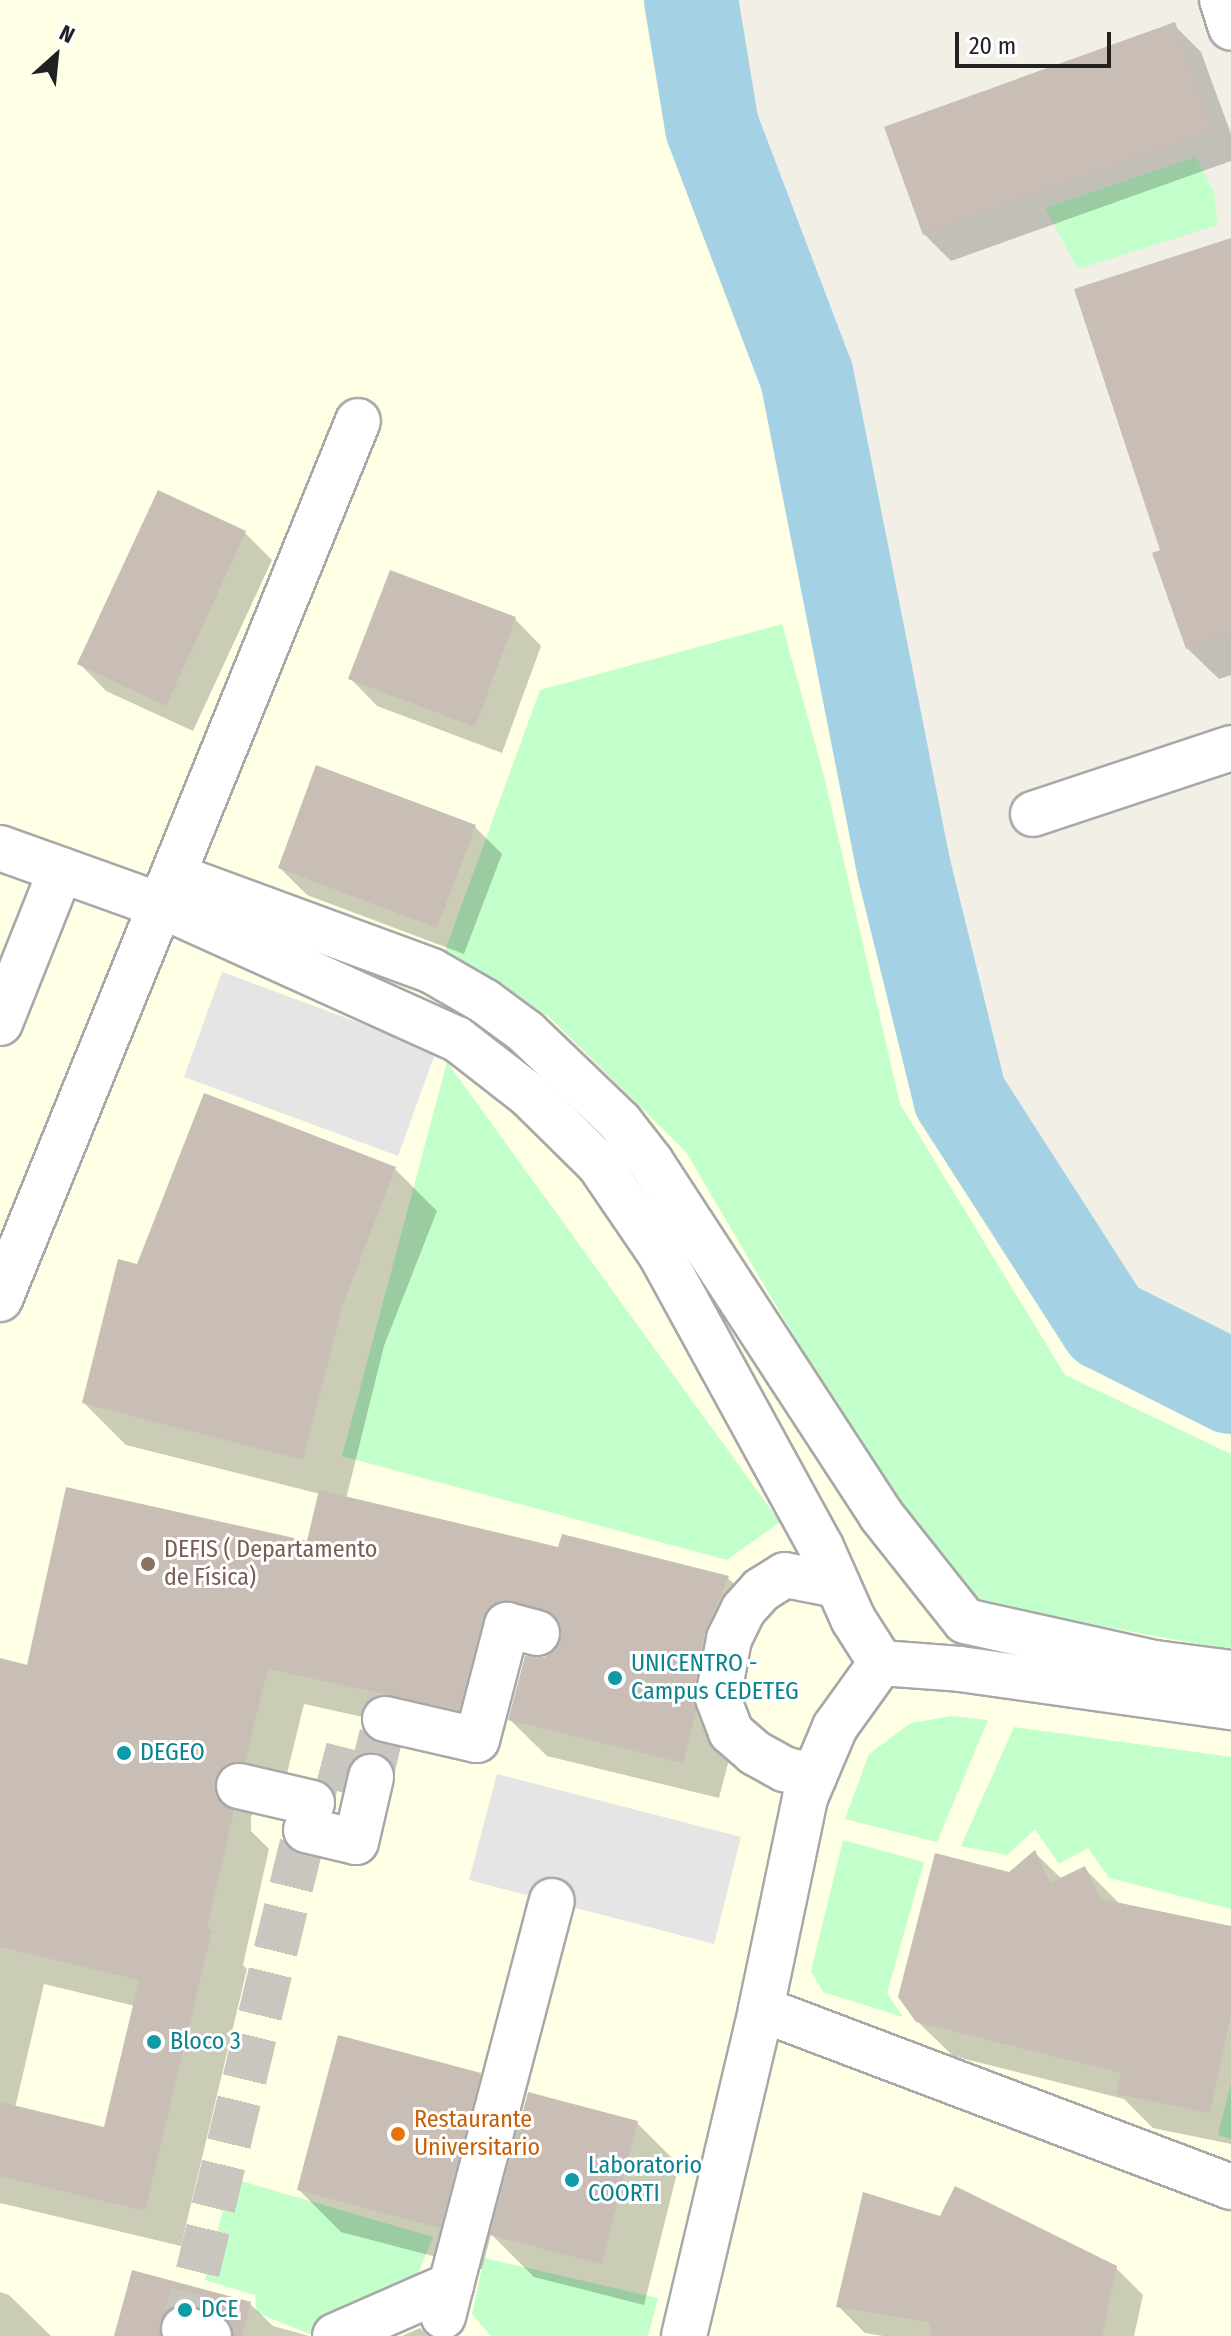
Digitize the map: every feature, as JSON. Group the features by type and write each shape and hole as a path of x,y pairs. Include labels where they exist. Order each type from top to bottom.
{"street":[{"path":"1222,0 1231,28"},
{"path":"0,1299 358,421"},
{"path":"1033,814 1231,748"},
{"path":"0,848 61,870 168,891 432,971 484,1001 526,1032 620,1122 651,1162 881,1515 965,1621 1155,1663 1231,1673"},
{"path":"0,1023 61,870"},
{"path":"168,891 457,1039 529,1095 599,1164 661,1255 821,1547 836,1585 881,1663"},
{"path":"814,1777 784,1769 755,1753 731,1732 718,1698 729,1639 743,1610 761,1590 785,1575 836,1585"},
{"path":"385,1719 477,1740 507,1625 537,1633"},
{"path":"881,1663 960,1669 1231,1707"},
{"path":"684,2336 761,2009 805,1798 835,1727 881,1663"},
{"path":"239,1786 356,1842 371,1777"},
{"path":"335,2336 447,2301 552,1901"},
{"path":"761,2009 1231,2187"}],"shaded area":[{"path":"0,0 659,0 676,133 737,258 831,595 952,1100 1098,1330 1231,1398 1231,2336 0,2336"},
{"path":"222,972 436,1051 398,1156 184,1077"},
{"path":"497,1774 741,1837 714,1944 469,1880"}],"green space":[{"path":"1196,157 1214,192 1218,225 1078,269 1045,208"},
{"path":"782,624 824,776 900,1104 1065,1375 1231,1454 1231,1650 969,1602 897,1511 686,1152 549,1017 443,956 540,690"},
{"path":"447,1062 780,1522 727,1560 342,1456"},
{"path":"952,1716 988,1720 937,1842 845,1819 869,1754 911,1723"},
{"path":"1014,1727 1231,1757 1231,1909 1109,1878 1088,1848 1059,1864 1035,1829 1007,1855 961,1846"},
{"path":"843,1840 924,1862 887,1993 903,2017 823,1992 811,1971"},
{"path":"1231,2083 1231,2139 1218,2135"},
{"path":"231,2178 433,2237 412,2289 315,2336 257,2313 255,2295 205,2280"},
{"path":"484,2258 658,2298 648,2336 491,2336 472,2314"}],"building":[{"path":"1175,22 1214,131 923,235 884,127"},
{"path":"1231,238 1231,633 1186,649 1152,553 1160,550 1074,289"},
{"path":"158,490 246,531 166,706 77,664"},
{"path":"390,570 516,617 475,727 348,679"},
{"path":"316,765 476,825 437,928 278,868"},
{"path":"204,1093 396,1167 343,1304 303,1460 82,1403 118,1259 137,1264"},
{"path":"66,1487 307,1541 319,1490 558,1547 562,1534 729,1576 704,1634 693,1693 696,1710 683,1763 508,1720 525,1656 544,1657 555,1650 561,1639 561,1626 554,1615 513,1601 500,1601 490,1607 483,1618 459,1710 268,1669 245,1762 231,1762 221,1768 215,1780 215,1794 223,1805 234,1810 207,1929 212,1930 145,2211 0,2176 0,2102 104,2127 139,1980 0,1947 0,1658 27,1665"},
{"path":"1035,1850 1050,1883 1085,1866 1101,1899 1231,1926 1231,2014 1210,2113 1116,2094 1121,2073 916,2022 898,1997 935,1853 1009,1872"},
{"name":"Restaurante Universitario","path":"338,2035 481,2073 440,2228 297,2190"},
{"name":"Laboratorio COORTI","path":"528,2092 638,2121 602,2264 490,2235"},
{"path":"955,2186 1117,2266 1102,2336 932,2336 929,2322 836,2307 863,2192 940,2216"},
{"name":"DCE","path":"132,2270 251,2302 242,2336 233,2336 227,2319 216,2312 179,2305 167,2311 160,2322 160,2336 114,2336"}],"waterway":[{"path":"691,0 712,127 807,377 904,869 960,1097 1106,1324 1231,1387"}],"tunnel":[{"path":"182,2336 321,1764 371,1777 390,1697"}],"place":[{"name":"DEFIS ( Departamento de Física)","path":"148,1564"},
{"name":"UNICENTRO - Campus CEDETEG","path":"615,1678"},
{"name":"DEGEO","path":"124,1753"},
{"name":"Bloco 3","path":"154,2042"},
{"name":"Restaurante Universitario","path":"398,2134"},
{"name":"Laboratorio COORTI","path":"572,2180"},
{"name":"DCE","path":"185,2310"}]}
